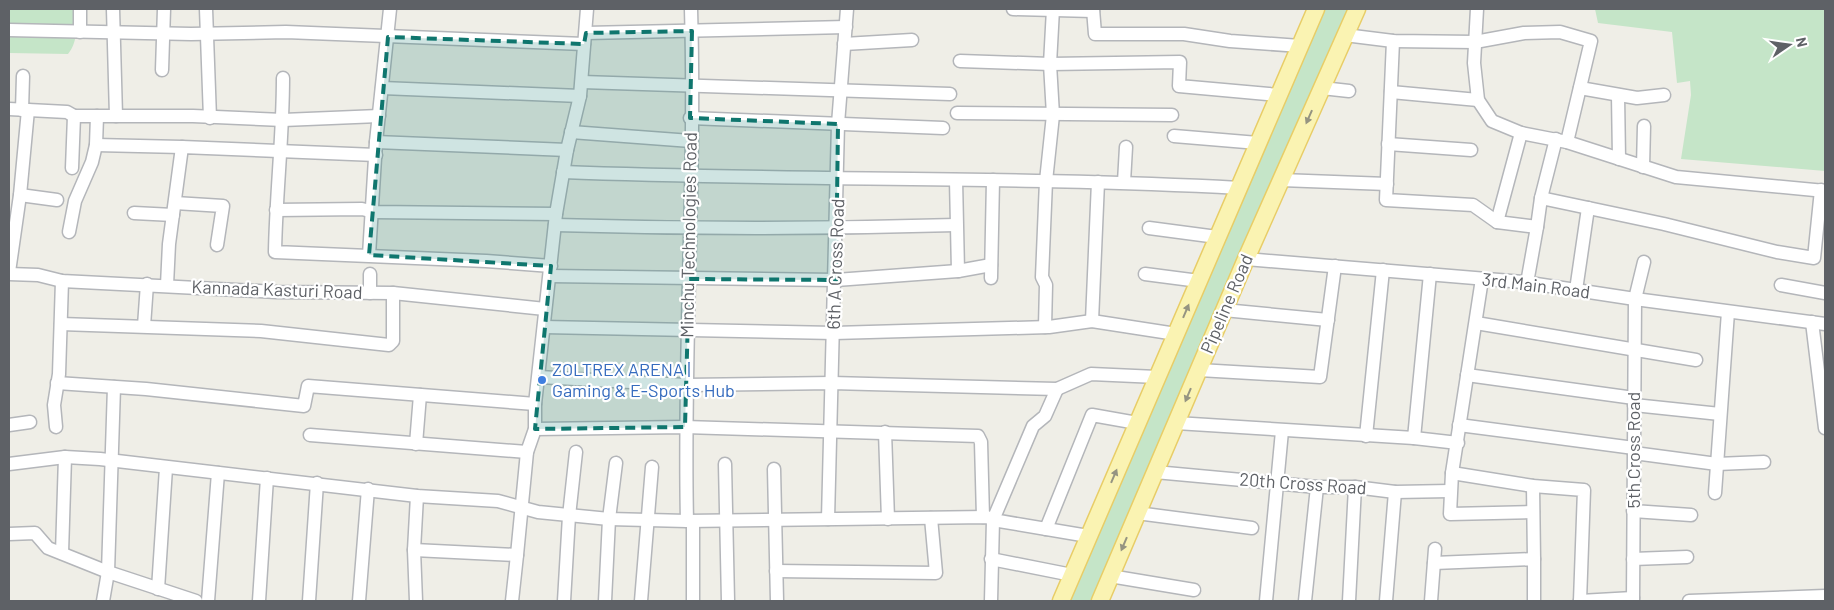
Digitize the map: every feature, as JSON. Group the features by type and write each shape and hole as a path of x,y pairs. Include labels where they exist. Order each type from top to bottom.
{"main road":[{"name":"Pipeline Road","path":"1061,601 1316,9"},
{"name":"Pipeline Road","path":"1100,601 1246,259 1357,9"}],"street":[{"path":"80,9 80,32"},
{"path":"113,9 116,116"},
{"path":"162,70 164,9"},
{"path":"206,9 210,118"},
{"path":"370,255 374,212 376,148 390,9"},
{"path":"512,601 527,452 535,429 535,404 555,220 567,150 580,96 588,9"},
{"name":"Minchu Technologies Road","path":"691,9 690,118 692,177 689,329 684,428 693,601"},
{"name":"6th A Cross Road","path":"828,519 836,280 838,124 847,9"},
{"path":"1013,9 1093,10 1095,34 1184,34 1230,41 1300,46"},
{"path":"1045,327 1046,285 1042,277 1046,181 1053,115 1050,64 1053,9"},
{"path":"1477,9 1474,64 1478,100 1492,121 1521,133 1562,141 1676,177 1823,191 1814,258 1777,252 1664,224 1541,198"},
{"path":"9,30 208,34 286,32 388,37 585,38 692,31 846,27"},
{"path":"1345,34 1393,41 1476,42 1524,33 1560,32 1591,41 1580,88 1541,198 1527,282"},
{"path":"844,44 912,40"},
{"path":"1393,41 1386,200 1473,205 1497,222 1537,227"},
{"path":"960,61 1050,64 1180,62 1179,86 1279,95"},
{"path":"9,273 20,195 19,110 23,76"},
{"path":"283,78 283,120 276,210 275,252 370,255 550,271 689,279 836,280 958,271 991,265"},
{"path":"582,82 950,94"},
{"path":"382,88 580,96"},
{"path":"1322,88 1349,91"},
{"path":"1580,88 1637,98 1664,94"},
{"path":"1391,92 1478,100"},
{"path":"1618,95 1619,159"},
{"path":"19,110 67,112 74,116 193,116 283,120 379,116"},
{"path":"957,113 1172,115"},
{"path":"72,168 74,116"},
{"path":"69,232 75,201 92,162 96,145 97,116"},
{"path":"690,118 943,128"},
{"path":"1643,167 1644,126"},
{"path":"571,132 691,141"},
{"path":"1497,222 1521,133"},
{"path":"1174,136 1258,143"},
{"path":"1388,144 1471,150"},
{"path":"96,145 281,153 376,148 567,150"},
{"path":"1124,182 1126,147"},
{"path":"167,285 182,148"},
{"path":"563,172 692,177 1124,182 1239,188"},
{"path":"956,180 958,271"},
{"path":"991,278 994,180"},
{"path":"1281,180 1387,184"},
{"path":"1092,321 1098,182"},
{"path":"20,195 57,200"},
{"path":"134,213 223,206 217,244"},
{"path":"1576,290 1588,208"},
{"path":"276,210 362,209 374,212 555,220 691,229 837,229 956,225"},
{"path":"1148,228 1217,237"},
{"name":"3rd Main Road","path":"1246,259 1527,282 1635,299 1819,323"},
{"name":"5th Cross Road","path":"1633,600 1635,299 1644,262"},
{"path":"1199,370 1320,377 1335,266"},
{"path":"1366,436 1383,270"},
{"name":"Kannada Kasturi Road","path":"9,273 38,275 62,281 277,292 393,293 545,309"},
{"path":"370,274 370,293"},
{"path":"1145,274 1198,281"},
{"path":"1414,438 1430,274"},
{"path":"1482,278 1452,473 1450,514 1533,512"},
{"path":"56,427 54,405 62,324 62,281"},
{"path":"144,326 147,284"},
{"path":"1781,285 1825,293"},
{"path":"62,324 261,331 390,345 393,341 393,293"},
{"path":"1224,310 1328,320"},
{"path":"1715,493 1728,312"},
{"path":"544,327 834,333 1045,327 1092,321 1176,334"},
{"path":"1476,323 1696,360"},
{"path":"1819,323 1825,428"},
{"path":"539,377 686,385 832,383 1058,389 1091,374 1157,377"},
{"path":"1467,376 1720,414"},
{"path":"57,384 114,387 304,406 308,386 535,404"},
{"path":"103,601 108,572 114,387"},
{"path":"988,518 1033,426 1045,416 1058,389"},
{"path":"416,444 420,395"},
{"path":"1046,529 1092,415 1137,423"},
{"path":"9,425 30,422"},
{"path":"1176,423 1414,438 1458,443"},
{"path":"1459,425 1717,464 1764,462"},
{"path":"535,429 684,428 831,430 978,436 981,442 988,518 991,559 991,601"},
{"path":"1266,601 1282,431"},
{"path":"885,432 888,519"},
{"path":"310,435 527,452"},
{"path":"564,601 569,516 576,452"},
{"path":"62,553 65,457"},
{"path":"9,464 65,457 112,460 166,468 316,483 417,496 498,501 522,508 569,516 648,521 988,518 1088,536"},
{"path":"605,601 609,518 616,463"},
{"path":"726,464 728,601"},
{"path":"641,601 652,467"},
{"path":"158,589 166,468"},
{"path":"774,469 777,601"},
{"name":"20th Cross Road","path":"1155,472 1317,487 1355,487 1395,492 1450,491"},
{"path":"208,601 218,473"},
{"path":"1452,473 1533,486 1584,490 1580,601 1633,600"},
{"path":"259,601 267,478"},
{"path":"309,601 316,483"},
{"path":"1533,486 1534,601"},
{"path":"1305,601 1317,487"},
{"path":"1349,601 1355,487"},
{"path":"359,601 368,489"},
{"path":"1386,601 1395,492"},
{"path":"416,601 414,550 417,496"},
{"path":"1633,511 1691,515"},
{"path":"1137,513 1252,528"},
{"path":"776,571 936,573 932,518"},
{"path":"9,534 35,533 48,548 108,572 196,601"},
{"path":"1431,601 1435,549"},
{"path":"414,550 517,556"},
{"path":"1633,559 1687,558"},
{"path":"991,559 1072,575"},
{"path":"1434,563 1534,559"},
{"path":"1110,576 1194,590"},
{"path":"1689,601 1825,596"}],"highlighted area":[{"path":"692,31 690,118 838,124 836,280 689,279 685,427 535,429 551,266 369,255 388,37 584,44 586,33"}],"green space":[{"path":"9,9 76,9 75,38 72,49 68,54 9,53"},
{"path":"1318,9 1348,9 1096,601 1064,601"},
{"path":"1595,9 1825,9 1825,171 1681,159 1691,95 1690,81 1677,83 1672,32 1598,23"}],"place":[{"name":"ZOLTREX ARENA | Gaming & E-Sports Hub","path":"542,380"}]}
